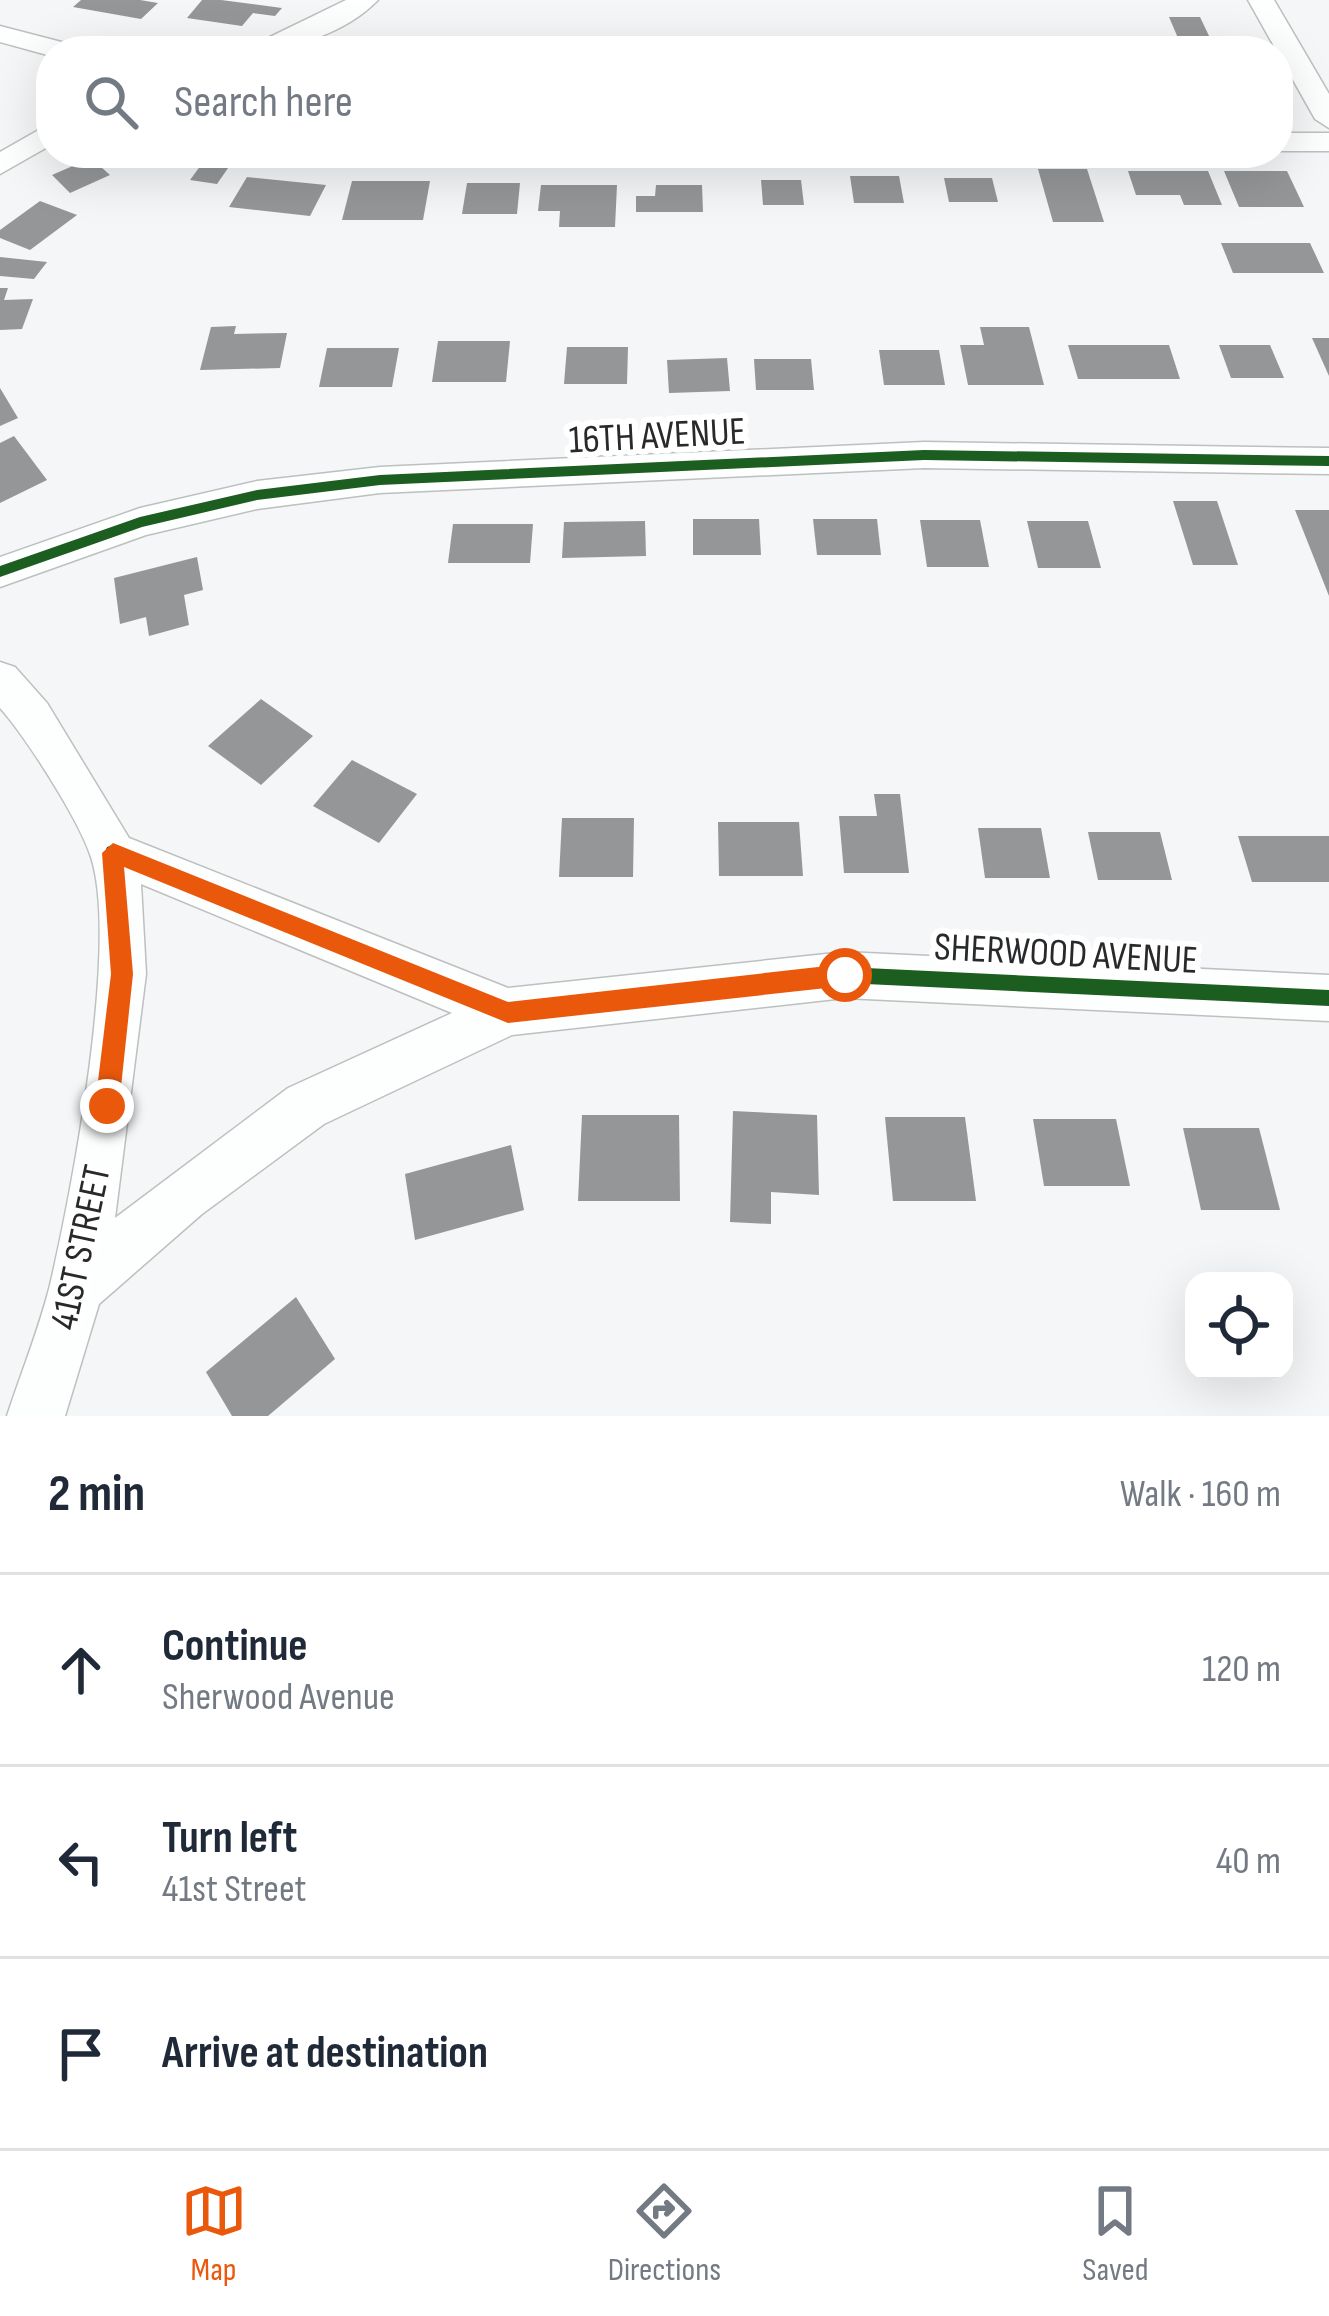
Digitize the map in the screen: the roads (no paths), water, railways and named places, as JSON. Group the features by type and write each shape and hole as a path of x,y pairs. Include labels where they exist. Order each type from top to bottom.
{"street":[{"path":"299,36 365,0"},
{"path":"1262,0 1282,36"},
{"path":"0,34 36,44"},
{"path":"1293,55 1329,118"},
{"path":"0,165 36,142"},
{"path":"1293,142 1329,142"},
{"name":"16TH AVENUE","path":"0,572 159,518 257,495 380,480 924,454 1329,461"},
{"name":"41ST STREET","path":"0,679 32,715 113,853 122,974 107,1106 77,1287 36,1416"},
{"name":"SHERWOOD AVENUE","path":"113,853 508,1012"},
{"name":"SHERWOOD AVENUE","path":"77,1287 183,1195 307,1106 508,1012 845,975 1329,998"}]}
